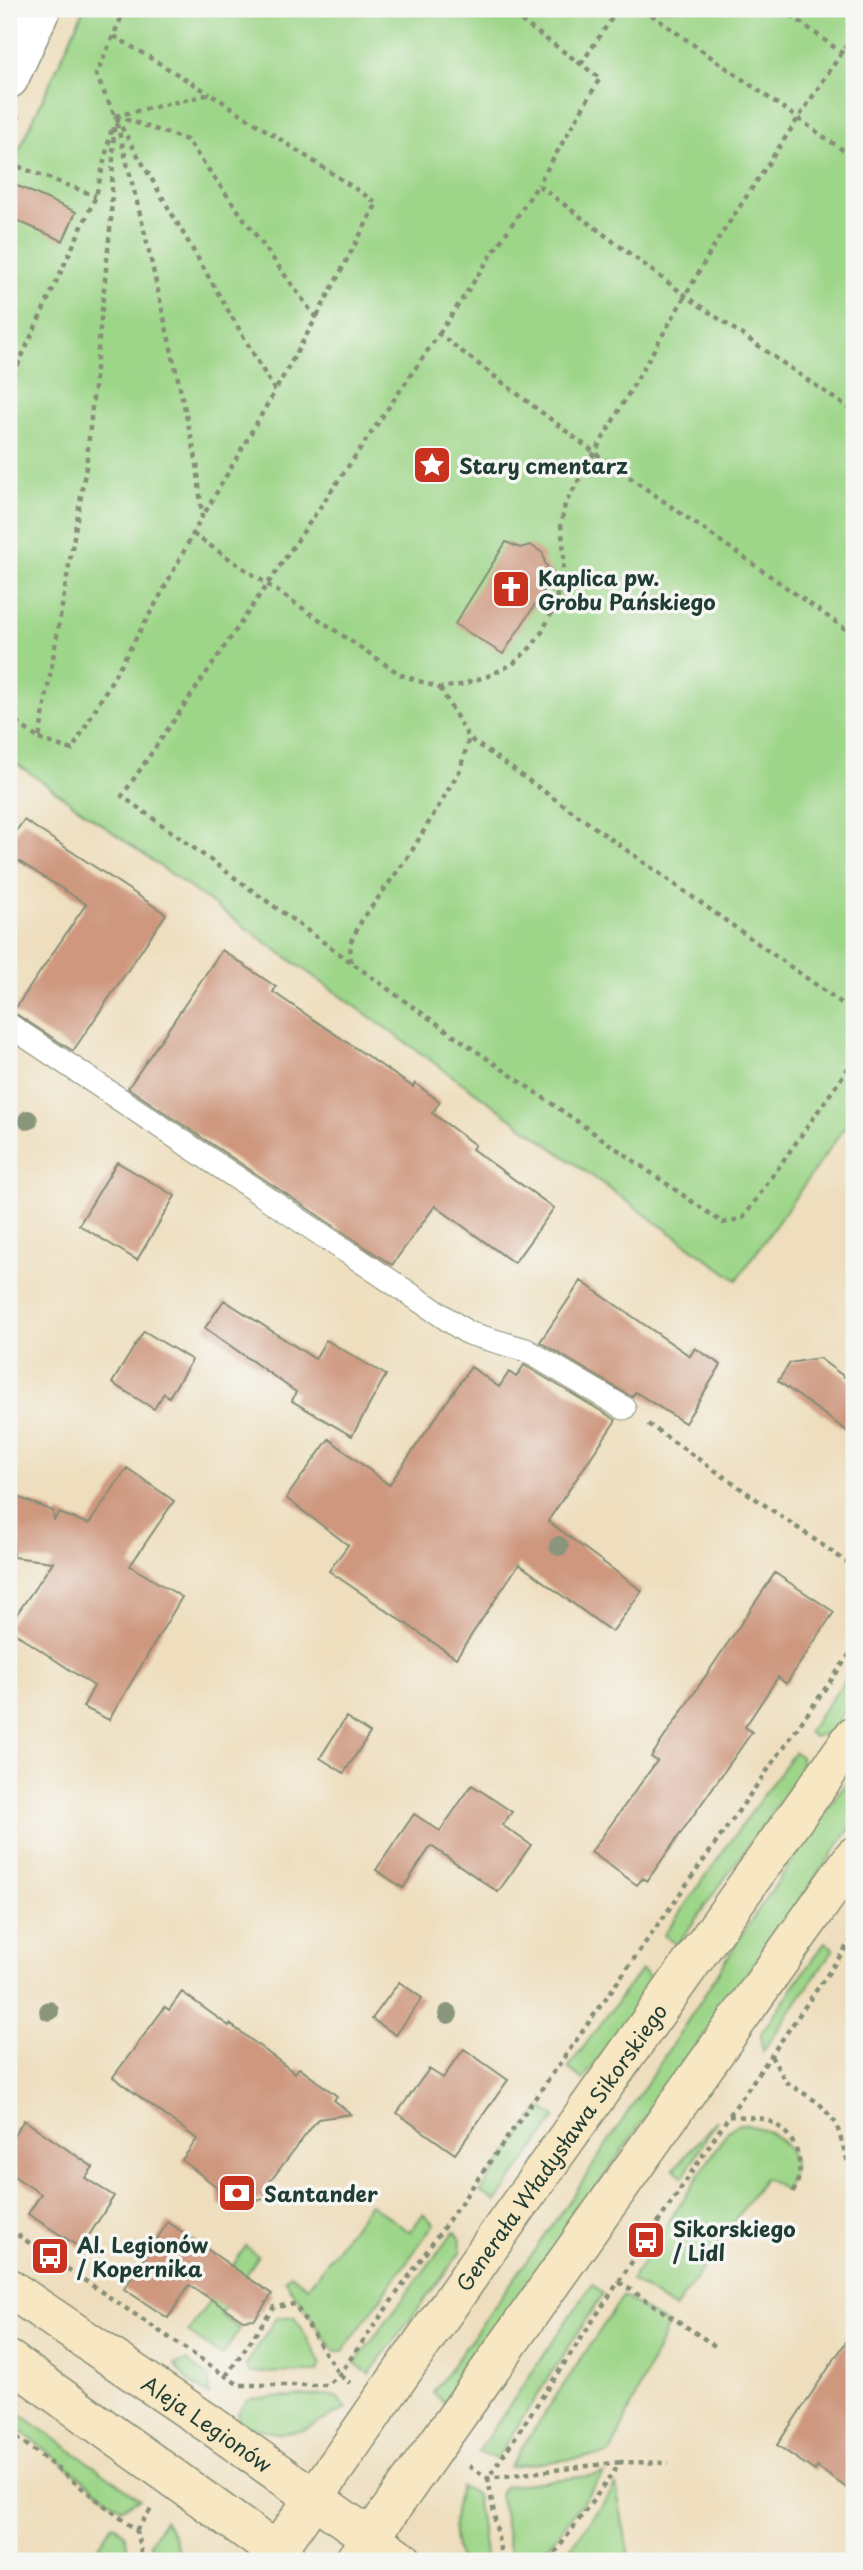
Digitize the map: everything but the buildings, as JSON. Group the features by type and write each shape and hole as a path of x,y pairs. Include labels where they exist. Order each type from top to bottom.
{"main road":[{"name":"Generała Władysława Sikorskiego","path":"278,2558 313,2498 854,1735"},
{"path":"362,2550 854,1856"},
{"name":"Aleja Legionów","path":"9,2288 313,2498 362,2550 403,2561"},
{"path":"9,2360 278,2558"}],"street":[{"path":"9,79 41,9"}],"lane":[{"path":"9,1025 468,1333 526,1350 624,1408"}],"path":[{"path":"125,9 96,75 115,116 275,391"},
{"path":"505,9 600,78 538,186 122,796 351,962 723,1223 743,1218 854,1060"},
{"path":"581,64 618,9"},
{"path":"643,9 854,158"},
{"path":"783,9 854,62"},
{"path":"193,534 401,675 440,688 488,676 513,664 542,632 554,608 563,572 561,525 565,504 715,244 854,34"},
{"path":"9,716 39,739 72,750 316,318 377,203 211,94 114,36"},
{"path":"115,116 211,94"},
{"path":"9,384 96,197 115,116"},
{"path":"115,116 187,140 316,318"},
{"path":"115,116 197,463 202,517"},
{"path":"39,739 86,467 111,220 115,116"},
{"path":"9,163 96,197"},
{"path":"538,186 686,296 854,412"},
{"path":"439,334 596,453 854,635"},
{"path":"440,688 468,738 850,1009"},
{"path":"351,962 350,943 362,920 410,854 454,780 460,769 468,738"},
{"path":"624,1408 854,1567"},
{"path":"9,2229 239,2385 327,2385 339,2375 854,1648"},
{"path":"502,2561 488,2479 729,2116 854,1936"},
{"path":"771,2056 786,2082 818,2104 836,2123 854,2182"},
{"path":"729,2116 765,2119 788,2137 798,2151 800,2162 793,2192"},
{"path":"619,2281 718,2348"},
{"path":"226,2376 274,2307 295,2304 339,2375"},
{"path":"9,2431 136,2530 143,2561"},
{"path":"488,2479 621,2462 669,2463"},
{"path":"549,2561 621,2462"}],"green space":[{"name":"Stary cmentarz","path":"84,9 854,9 854,1114 737,1280 9,758 9,172"},
{"path":"854,1667 854,1698 830,1732 814,1737 808,1732"},
{"path":"794,1752 801,1757 801,1772 677,1945 664,1935"},
{"path":"854,1771 854,1823 444,2402 433,2393 575,2193 748,1925"},
{"path":"825,1942 834,1949 762,2052 761,2033"},
{"path":"641,1970 656,1981 583,2080 568,2068"},
{"path":"541,2107 556,2117 496,2202 480,2191"},
{"path":"717,2120 683,2177 674,2169"},
{"path":"739,2124 764,2130 784,2144 793,2164 791,2177 785,2190 764,2178 675,2309 631,2280 728,2131"},
{"path":"370,2204 410,2232 423,2214 434,2224 343,2351 334,2351 285,2280 290,2274 308,2287"},
{"path":"454,2231 461,2239 460,2253 369,2374 355,2363"},
{"path":"246,2246 258,2256 221,2315 240,2329 222,2356 188,2332"},
{"path":"592,2284 603,2294 496,2459 478,2452"},
{"path":"623,2296 668,2325 610,2454 509,2467"},
{"path":"295,2316 321,2364 317,2372 249,2373 246,2365 276,2318"},
{"path":"187,2361 209,2378 209,2395 187,2380 175,2364"},
{"path":"325,2395 337,2397 346,2409 304,2430 281,2434 239,2423 238,2413 247,2401 252,2399"},
{"path":"9,2406 140,2499 121,2508 9,2422"},
{"path":"604,2474 537,2561 511,2561 500,2494 505,2486"},
{"path":"616,2485 630,2561 561,2561"},
{"path":"461,2486 476,2495 486,2561 460,2561 457,2552 454,2524"},
{"path":"164,2520 173,2535 182,2561 154,2561 150,2543"},
{"path":"113,2524 125,2534 130,2561 88,2561"}],"place":[{"name":"Stary cmentarz","path":"432,465"},
{"name":"Kaplica pw. Grobu Pańskiego","path":"511,589"},
{"name":"Santander","path":"237,2193"},
{"name":"Sikorskiego / Lidl","path":"646,2240"},
{"name":"Al. Legionów / Kopernika","path":"50,2256"}]}
